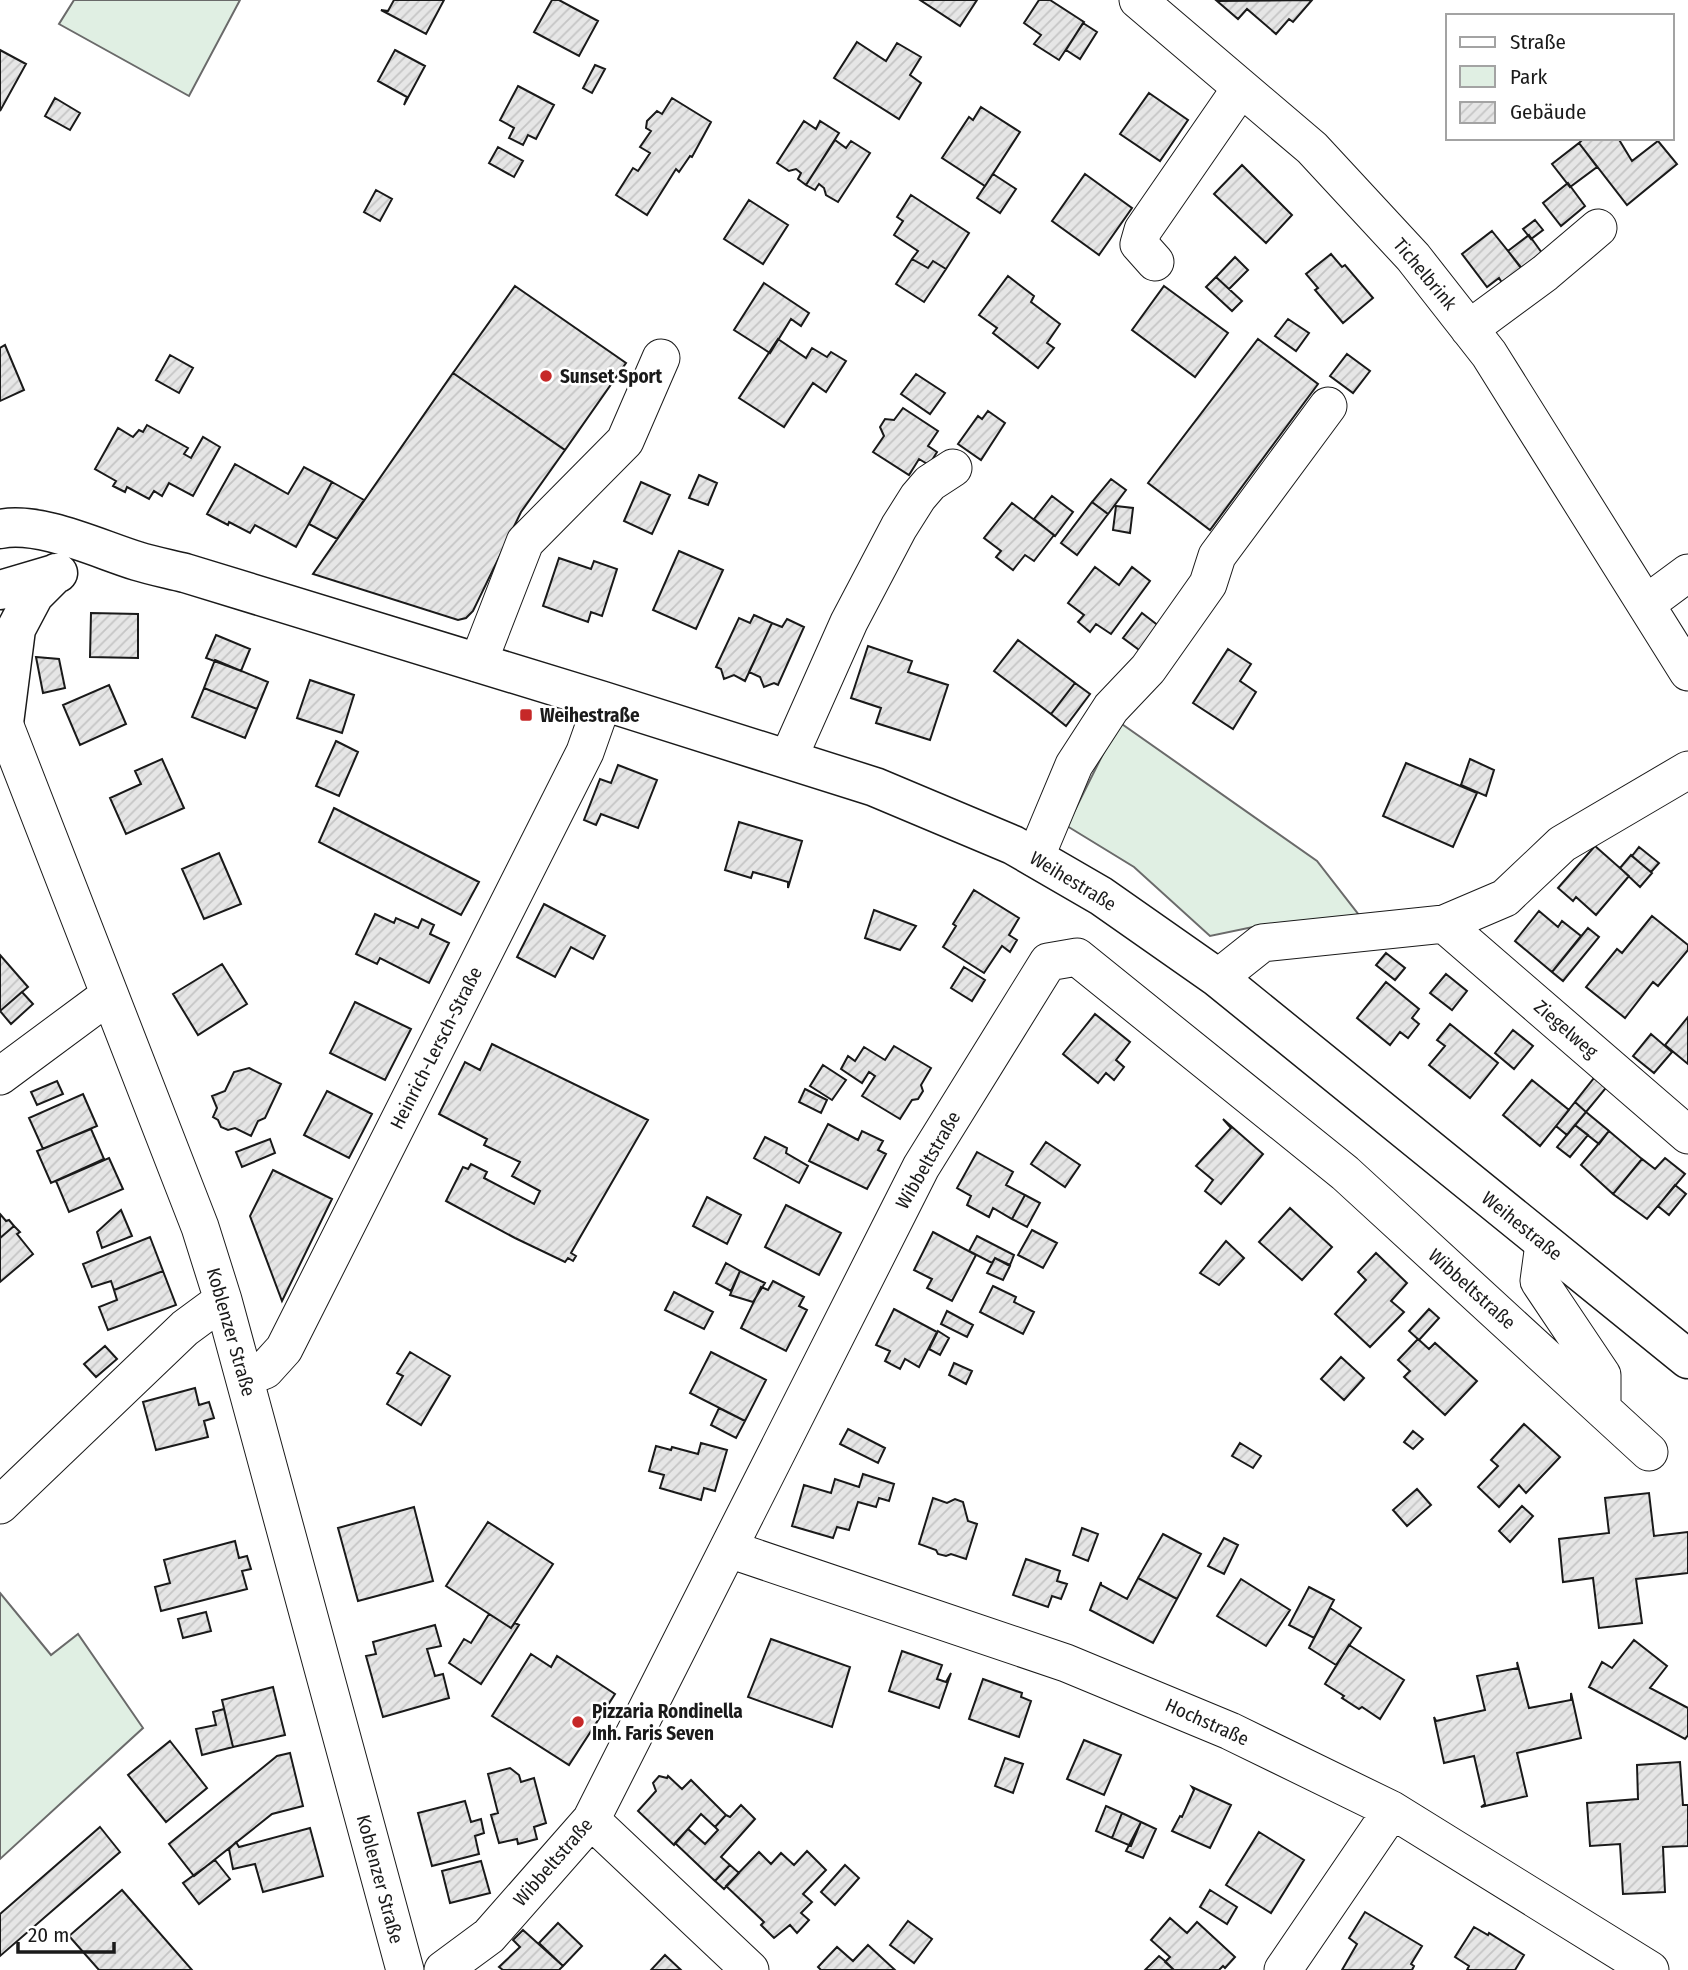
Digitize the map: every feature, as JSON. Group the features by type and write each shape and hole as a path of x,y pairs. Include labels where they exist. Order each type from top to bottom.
{"main road":[{"name":"Weihestraße","path":"0,529 11,527 64,535 139,561 603,701 875,787 1013,845 1101,896 1218,978 1688,1359"},
{"name":"Weihestraße","path":"0,590 56,573 139,561"},
{"path":"2,718 16,629 34,595 56,573"}],"street":[{"name":"Tichelbrink","path":"1138,0 1312,148 1413,257 1489,354 1688,672"},
{"path":"1155,262 1139,244 1143,230 1241,88"},
{"path":"1469,329 1545,273 1598,228"},
{"path":"478,663 524,542 625,440 661,358"},
{"path":"1035,858 1074,765 1111,708 1156,658 1208,584 1217,556 1328,406"},
{"path":"788,759 849,622 899,527 930,483 953,468"},
{"path":"1646,604 1688,573"},
{"name":"Heinrich-Lersch-Straße","path":"245,1378 265,1370 284,1349 585,752 603,701"},
{"name":"Koblenzer Straße","path":"2,718 200,1227 245,1378 405,1970"},
{"path":"1218,978 1262,943 1444,924 1505,898 1562,844 1688,770"},
{"name":"Ziegelweg","path":"1444,924 1688,1135"},
{"name":"Wibbeltstraße","path":"443,1970 489,1936 591,1820 921,1167 1048,962 1077,957 1345,1173 1649,1452"},
{"path":"0,1076 108,996"},
{"path":"1544,1244 1539,1281 1602,1376 1602,1408"},
{"path":"0,1505 185,1328 223,1300"},
{"name":"Hochstraße","path":"729,1549 1066,1662 1230,1731 1392,1810 1650,1970"},
{"path":"1283,1970 1392,1810"},
{"path":"591,1820 750,1970"}],"green space":[{"path":"74,0 240,0 189,96 59,24"},
{"path":"1119,722 1317,861 1362,919 1253,927 1210,936 1134,867 1067,826"},
{"path":"0,1593 51,1655 78,1634 143,1728 0,1859"}],"building":[{"path":"394,0 444,0 426,34 381,10 388,11"},
{"path":"552,0 559,0 598,21 579,56 534,32"},
{"path":"920,0 977,0 960,26"},
{"path":"1039,0 1050,0 1084,22 1059,60 1034,44 1041,35 1024,23"},
{"path":"1312,0 1293,22 1289,19 1276,34 1247,9 1238,19 1217,1"},
{"path":"1083,23 1097,32 1080,59 1066,50"},
{"path":"857,42 886,61 897,43 921,57 910,75 921,83 899,119 834,78"},
{"path":"0,50 26,64 0,111"},
{"path":"395,50 425,66 404,105 407,97 378,81"},
{"path":"595,65 605,69 592,93 583,88"},
{"path":"518,86 554,105 536,139 528,135 523,145 509,138 514,128 500,120"},
{"path":"1149,93 1188,120 1160,161 1120,134"},
{"path":"55,98 80,113 70,130 45,116"},
{"path":"672,98 711,122 692,157 690,156 679,172 676,169 647,215 616,195 633,168 638,171 650,153 640,147 651,131 646,128 647,121 657,111 662,114"},
{"path":"981,107 1020,132 985,186 942,158 969,117 973,120"},
{"path":"804,121 816,129 820,121 839,133 806,185 798,179 801,173 796,169 789,171 777,163"},
{"path":"835,140 846,148 851,141 870,153 838,202 826,195 819,184 815,190 806,185"},
{"path":"1582,140 1619,140 1632,161 1658,141 1677,164 1627,205 1579,143"},
{"path":"1579,143 1597,167 1570,187 1552,164"},
{"path":"498,147 523,161 514,177 489,163"},
{"path":"1242,165 1292,215 1266,243 1214,194"},
{"path":"993,174 1016,189 1000,213 977,198"},
{"path":"1085,174 1132,208 1099,255 1052,221"},
{"path":"1568,183 1585,206 1561,226 1543,203"},
{"path":"376,190 392,199 380,221 364,212"},
{"path":"911,195 969,233 946,269 933,261 928,268 912,259 918,251 894,235 903,221 897,217"},
{"path":"749,200 788,225 763,264 724,239"},
{"path":"1535,220 1543,230 1531,239 1523,229"},
{"path":"1492,231 1524,271 1504,286 1499,278 1487,287 1462,254"},
{"path":"1529,235 1542,253 1521,268 1508,251"},
{"path":"1331,254 1342,267 1345,265 1373,298 1343,323 1315,290 1318,288 1306,274"},
{"path":"1235,257 1248,270 1229,289 1216,277"},
{"path":"912,259 928,268 933,261 946,269 924,302 896,284"},
{"path":"1008,276 1034,296 1031,302 1060,324 1047,343 1054,348 1038,368 993,333 997,328 979,315"},
{"path":"1216,277 1242,301 1232,311 1206,287"},
{"path":"764,283 809,313 801,326 791,319 770,353 734,330"},
{"path":"515,286 626,363 565,450 453,373"},
{"path":"1164,286 1228,333 1195,377 1132,330"},
{"path":"1288,319 1309,333 1296,351 1275,336"},
{"path":"778,339 806,358 812,348 827,357 831,352 846,361 826,392 813,383 784,427 739,398"},
{"path":"1258,339 1318,384 1210,530 1148,483"},
{"path":"5,345 24,390 0,401 0,348"},
{"path":"1347,354 1370,371 1353,393 1330,376"},
{"path":"170,355 193,368 179,393 156,380"},
{"path":"453,373 565,450 521,512 473,611 466,618 458,620 313,574"},
{"path":"916,374 945,393 930,414 901,394"},
{"path":"903,408 938,431 928,446 937,452 929,465 919,459 909,475 873,452 884,436 880,427 885,419 894,420"},
{"path":"988,411 1005,423 981,460 958,444 978,416 982,419"},
{"path":"147,425 188,448 184,454 191,458 203,437 220,447 193,496 169,483 162,496 154,491 149,499 127,487 125,492 113,486 116,481 95,469 118,428 133,437 139,430 143,432"},
{"path":"235,464 288,494 304,467 332,482 296,547 255,525 250,533 207,514"},
{"path":"699,475 717,483 708,505 689,498"},
{"path":"1111,479 1126,490 1108,514 1092,502"},
{"path":"332,482 364,500 337,539 309,524"},
{"path":"641,482 670,495 652,534 624,521"},
{"path":"1052,496 1073,512 1055,536 1034,519"},
{"path":"1092,502 1108,514 1077,555 1061,543"},
{"path":"1012,503 1054,535 1034,561 1025,555 1013,570 996,557 1001,551 984,538"},
{"path":"1116,506 1133,508 1130,533 1113,530"},
{"path":"679,551 723,570 696,629 653,610"},
{"path":"559,558 591,569 594,561 617,569 602,616 591,612 588,622 543,606"},
{"path":"1095,567 1119,585 1132,567 1150,581 1111,634 1096,624 1090,632 1078,622 1084,615 1068,603"},
{"path":"91,613 138,614 138,658 90,657"},
{"path":"1142,613 1164,630 1146,655 1123,638"},
{"path":"754,615 772,623 745,681 734,675 724,679 721,669 716,667 739,618 750,623"},
{"path":"787,619 804,627 778,685 774,683 764,687 760,677 749,672 772,623 782,627"},
{"path":"216,635 250,649 241,671 206,658"},
{"path":"1018,640 1075,683 1051,714 994,671"},
{"path":"868,646 912,661 908,672 948,685 930,740 876,723 881,708 851,698"},
{"path":"1228,649 1251,664 1240,681 1256,692 1233,729 1193,703"},
{"path":"36,657 59,659 65,688 43,693"},
{"path":"215,660 268,682 257,709 204,688"},
{"path":"310,680 354,695 342,733 297,718"},
{"path":"1075,683 1090,694 1066,726 1051,714"},
{"path":"109,685 126,724 80,745 63,705"},
{"path":"204,688 257,709 245,738 192,717"},
{"path":"336,741 358,752 339,796 316,786"},
{"path":"162,759 184,808 126,834 110,798 141,784 135,771"},
{"path":"1470,759 1494,770 1486,796 1461,785"},
{"path":"1406,763 1477,793 1453,847 1383,816"},
{"path":"618,765 657,780 638,828 601,814 596,825 584,820 600,779 611,783"},
{"path":"334,808 479,882 461,915 319,842"},
{"path":"739,822 802,841 788,888 788,882 753,872 751,878 725,870"},
{"path":"1595,846 1629,876 1596,915 1576,897 1573,901 1558,888"},
{"path":"1639,847 1659,863 1651,872 1632,856"},
{"path":"219,853 241,904 204,919 182,869"},
{"path":"1631,855 1652,873 1640,887 1620,868"},
{"path":"974,890 1019,918 1009,935 1017,940 1010,952 1002,946 984,973 943,947 956,926 953,924"},
{"path":"544,904 605,936 593,959 571,947 555,977 517,957"},
{"path":"874,910 916,926 900,950 865,938"},
{"path":"1539,911 1558,927 1562,921 1581,936 1552,972 1515,941"},
{"path":"375,914 394,923 396,918 418,928 422,919 434,925 430,934 449,943 429,983 380,958 377,964 356,954"},
{"path":"1652,916 1688,945 1688,950 1658,986 1653,982 1625,1018 1586,987 1617,949 1622,953"},
{"path":"1588,928 1599,937 1563,981 1552,972"},
{"path":"1386,953 1405,968 1395,980 1376,965"},
{"path":"0,955 28,987 0,1011"},
{"path":"222,964 247,1004 198,1035 173,994"},
{"path":"964,967 985,980 972,1001 951,988"},
{"path":"1446,974 1467,991 1452,1010 1430,993"},
{"path":"1386,982 1419,1009 1412,1018 1419,1024 1408,1038 1400,1032 1390,1045 1357,1018"},
{"path":"22,992 33,1004 11,1024 0,1011"},
{"path":"355,1002 411,1029 385,1080 330,1053"},
{"path":"1095,1014 1130,1042 1116,1060 1124,1067 1114,1080 1106,1073 1098,1083 1063,1054"},
{"path":"1688,1017 1688,1064 1665,1045"},
{"path":"1450,1024 1498,1063 1470,1098 1429,1065 1445,1046 1437,1040"},
{"path":"1513,1030 1533,1046 1514,1069 1495,1053"},
{"path":"1651,1034 1672,1052 1654,1073 1633,1056"},
{"path":"492,1044 648,1120 571,1253 576,1256 573,1261 568,1258 565,1262 446,1201 463,1167 468,1169 471,1164 487,1172 484,1178 534,1204 540,1191 512,1176 520,1162 484,1145 487,1139 439,1114 465,1062 480,1070"},
{"path":"894,1046 931,1068 921,1085 923,1091 918,1099 912,1100 900,1119 862,1096 875,1076 869,1072 862,1083 841,1069 848,1056 855,1061 864,1047 885,1060"},
{"path":"823,1065 846,1080 832,1100 810,1086"},
{"path":"249,1068 281,1084 265,1118 258,1121 251,1136 235,1128 228,1130 221,1127 213,1117 217,1108 212,1096 225,1091 234,1072"},
{"path":"1598,1073 1610,1083 1586,1112 1575,1102"},
{"path":"1532,1080 1569,1110 1540,1146 1503,1115"},
{"path":"57,1081 63,1094 37,1105 31,1092"},
{"path":"805,1089 827,1100 821,1113 799,1102"},
{"path":"327,1091 372,1114 349,1158 304,1135"},
{"path":"83,1094 97,1126 43,1149 29,1118"},
{"path":"1575,1102 1586,1112 1567,1135 1556,1126"},
{"path":"1586,1112 1609,1131 1599,1144 1575,1125"},
{"path":"1223,1119 1263,1154 1221,1204 1205,1191 1213,1180 1196,1166 1231,1128"},
{"path":"828,1124 858,1140 862,1131 883,1141 878,1150 886,1154 867,1189 809,1161"},
{"path":"1575,1125 1588,1135 1570,1157 1557,1147"},
{"path":"91,1129 104,1159 51,1183 37,1151"},
{"path":"1609,1131 1642,1159 1613,1194 1581,1165"},
{"path":"765,1137 787,1148 786,1153 808,1166 799,1183 754,1158"},
{"path":"270,1139 275,1153 242,1167 236,1152"},
{"path":"1046,1142 1080,1165 1065,1187 1031,1164"},
{"path":"977,1152 1013,1172 1006,1185 1025,1195 1012,1219 993,1208 989,1217 967,1205 971,1196 957,1188"},
{"path":"109,1158 123,1189 69,1212 56,1181"},
{"path":"1665,1158 1685,1174 1647,1219 1613,1194 1642,1159 1655,1169"},
{"path":"273,1170 332,1199 282,1301 250,1216"},
{"path":"1675,1185 1686,1194 1669,1215 1658,1206"},
{"path":"1025,1195 1040,1203 1027,1227 1012,1219"},
{"path":"707,1197 741,1215 727,1244 693,1226"},
{"path":"786,1205 841,1233 819,1275 765,1247"},
{"path":"1290,1208 1332,1247 1302,1280 1259,1242"},
{"path":"121,1210 132,1236 102,1248 97,1232"},
{"path":"0,1214 14,1226 0,1238"},
{"path":"14,1226 33,1254 0,1282 0,1238"},
{"path":"1032,1230 1057,1243 1043,1268 1018,1255"},
{"path":"933,1232 976,1255 952,1301 927,1288 932,1279 914,1270"},
{"path":"977,1236 1014,1255 1010,1265 995,1258 992,1263 969,1251"},
{"path":"150,1237 163,1271 114,1290 111,1281 92,1287 83,1264"},
{"path":"1226,1241 1244,1258 1219,1285 1200,1273"},
{"path":"1376,1253 1407,1283 1391,1301 1404,1312 1370,1347 1335,1314 1366,1280 1358,1272"},
{"path":"995,1258 1010,1266 1003,1280 987,1273"},
{"path":"726,1263 740,1271 731,1291 716,1283"},
{"path":"163,1271 176,1305 108,1330 99,1307 117,1300 114,1290"},
{"path":"740,1271 765,1283 753,1302 730,1295"},
{"path":"773,1281 804,1297 799,1306 807,1310 786,1351 741,1328 761,1287 768,1290"},
{"path":"993,1286 1016,1297 1014,1302 1034,1312 1023,1334 980,1312"},
{"path":"674,1292 713,1312 704,1329 665,1310"},
{"path":"894,1309 937,1332 919,1367 905,1359 900,1369 885,1361 890,1351 876,1345"},
{"path":"1429,1309 1439,1318 1419,1340 1409,1331"},
{"path":"947,1311 973,1325 967,1337 941,1324"},
{"path":"938,1331 949,1338 940,1355 929,1349"},
{"path":"1418,1339 1429,1349 1435,1343 1477,1381 1445,1415 1404,1377 1410,1371 1398,1360"},
{"path":"105,1346 117,1359 96,1377 84,1364"},
{"path":"410,1352 450,1376 421,1425 387,1404 403,1376 397,1373"},
{"path":"711,1352 766,1380 745,1421 690,1393"},
{"path":"1341,1357 1364,1378 1344,1400 1321,1379"},
{"path":"954,1363 972,1371 966,1384 949,1375"},
{"path":"195,1388 199,1405 209,1402 214,1418 204,1421 208,1437 156,1450 143,1402"},
{"path":"719,1408 745,1421 736,1438 711,1425"},
{"path":"1524,1424 1560,1457 1526,1493 1519,1485 1499,1507 1478,1487 1498,1466 1491,1460"},
{"path":"848,1429 885,1448 878,1463 840,1444"},
{"path":"1413,1431 1423,1439 1413,1449 1404,1442"},
{"path":"701,1443 727,1450 715,1491 704,1488 701,1500 660,1488 664,1475 649,1471 656,1446 698,1454"},
{"path":"1240,1443 1261,1456 1253,1468 1232,1456"},
{"path":"863,1474 894,1484 889,1501 879,1498 876,1507 858,1502 849,1530 837,1527 833,1538 792,1526 804,1485 831,1493 835,1479 859,1487"},
{"path":"1417,1489 1431,1505 1407,1526 1393,1510"},
{"path":"1649,1493 1654,1536 1688,1532 1688,1573 1636,1579 1642,1623 1599,1628 1593,1578 1563,1582 1559,1539 1609,1533 1605,1498"},
{"path":"933,1498 947,1503 955,1499 963,1502 968,1521 977,1524 966,1559 951,1554 938,1554 936,1550 919,1544"},
{"path":"1522,1506 1533,1516 1510,1542 1499,1531"},
{"path":"414,1507 433,1581 358,1601 338,1528"},
{"path":"488,1522 553,1564 511,1628 446,1586"},
{"path":"1082,1528 1098,1534 1088,1561 1073,1555"},
{"path":"1163,1534 1201,1554 1177,1599 1138,1578"},
{"path":"1224,1538 1238,1545 1224,1574 1208,1566"},
{"path":"235,1541 239,1558 247,1556 251,1569 242,1571 247,1589 161,1611 155,1587 170,1583 164,1560"},
{"path":"1026,1559 1060,1571 1057,1581 1067,1584 1061,1599 1052,1596 1048,1607 1013,1595"},
{"path":"1138,1578 1177,1599 1153,1643 1090,1610 1101,1582 1101,1585 1127,1599"},
{"path":"1241,1579 1290,1610 1266,1646 1217,1616"},
{"path":"1309,1587 1334,1600 1314,1638 1289,1625"},
{"path":"1330,1608 1361,1628 1336,1665 1309,1648"},
{"path":"206,1612 211,1631 183,1638 178,1619"},
{"path":"489,1614 511,1628 515,1623 519,1625 481,1684 449,1663 464,1639 471,1643"},
{"path":"435,1625 441,1646 427,1649 435,1676 443,1674 449,1698 383,1717 366,1656 376,1654 373,1642"},
{"path":"771,1639 850,1667 832,1727 748,1697"},
{"path":"1634,1640 1667,1666 1650,1688 1688,1708 1688,1735 1685,1739 1589,1687 1602,1662 1612,1668"},
{"path":"1349,1645 1404,1680 1380,1719 1362,1707 1359,1709 1325,1684"},
{"path":"902,1651 942,1665 937,1679 946,1682 951,1673 939,1708 889,1691"},
{"path":"531,1654 551,1667 557,1656 615,1694 569,1765 492,1716"},
{"path":"1517,1662 1529,1708 1571,1700 1571,1693 1581,1738 1517,1753 1527,1796 1481,1807 1485,1804 1474,1756 1444,1763 1434,1717 1436,1721 1485,1710 1477,1676 1518,1668"},
{"path":"983,1679 1022,1693 1021,1697 1031,1701 1019,1737 969,1719"},
{"path":"273,1687 285,1735 233,1747 222,1700"},
{"path":"224,1709 233,1747 202,1755 196,1729 216,1725 213,1712"},
{"path":"1084,1740 1121,1755 1104,1795 1067,1779"},
{"path":"170,1741 207,1788 166,1822 128,1775"},
{"path":"290,1753 303,1806 272,1814 194,1876 169,1844 277,1756"},
{"path":"1005,1758 1023,1764 1013,1793 995,1786"},
{"path":"1680,1762 1683,1805 1688,1805 1688,1846 1663,1847 1665,1892 1623,1894 1620,1844 1590,1846 1587,1803 1638,1799 1637,1765"},
{"path":"510,1768 519,1775 521,1782 534,1778 546,1823 534,1827 537,1839 518,1844 517,1839 499,1843 491,1815 498,1813 488,1774"},
{"path":"659,1776 668,1776 682,1789 691,1780 726,1815 715,1827 701,1814 674,1845 638,1811 656,1791 653,1783"},
{"path":"1192,1787 1231,1805 1210,1848 1172,1831 1180,1816 1182,1817 1194,1790"},
{"path":"465,1801 471,1822 481,1819 484,1833 475,1836 479,1854 432,1866 418,1813"},
{"path":"741,1805 755,1819 721,1857 730,1865 715,1881 675,1843 688,1829 705,1844 718,1830 715,1827 726,1815 730,1817"},
{"path":"1106,1806 1122,1813 1112,1838 1096,1831"},
{"path":"1122,1813 1141,1822 1131,1846 1112,1838"},
{"path":"1141,1822 1156,1829 1143,1858 1126,1851"},
{"path":"100,1827 120,1852 0,1956 0,1914"},
{"path":"310,1828 323,1876 263,1892 255,1864 233,1869 229,1849 236,1842 239,1847"},
{"path":"1259,1832 1304,1860 1271,1913 1226,1885"},
{"path":"807,1851 826,1870 803,1894 812,1902 801,1913 809,1920 797,1933 790,1925 774,1938 761,1925 764,1922 726,1886 759,1852 771,1864 781,1853 794,1865"},
{"path":"215,1860 230,1879 199,1904 183,1883"},
{"path":"481,1861 490,1893 450,1903 442,1871"},
{"path":"730,1865 739,1873 724,1889 715,1881"},
{"path":"845,1865 859,1878 835,1905 821,1892"},
{"path":"122,1890 192,1970 99,1970 69,1936"},
{"path":"1210,1890 1237,1907 1227,1924 1200,1907"},
{"path":"1365,1912 1422,1946 1411,1964 1414,1966 1412,1970 1342,1970 1357,1944 1349,1938"},
{"path":"1170,1918 1187,1933 1197,1922 1235,1957 1225,1968 1223,1966 1219,1970 1174,1970 1165,1962 1170,1957 1151,1940"},
{"path":"908,1921 932,1939 914,1963 890,1945"},
{"path":"558,1923 582,1946 563,1966 539,1943"},
{"path":"1474,1927 1524,1955 1515,1970 1467,1970 1469,1966 1455,1957"},
{"path":"523,1930 563,1966 559,1970 503,1970 499,1967 520,1947 513,1940"},
{"path":"868,1945 895,1970 821,1970 818,1967 837,1947 853,1961"},
{"path":"665,1955 681,1970 651,1970"},
{"path":"1159,1956 1165,1961 1174,1970 1145,1970"}],"place":[{"name":"Sunset Sport","path":"546,376"},
{"name":"Weihestraße","path":"526,715"},
{"name":"Pizzaria Rondinella Inh. Faris Seven","path":"578,1722"}]}
